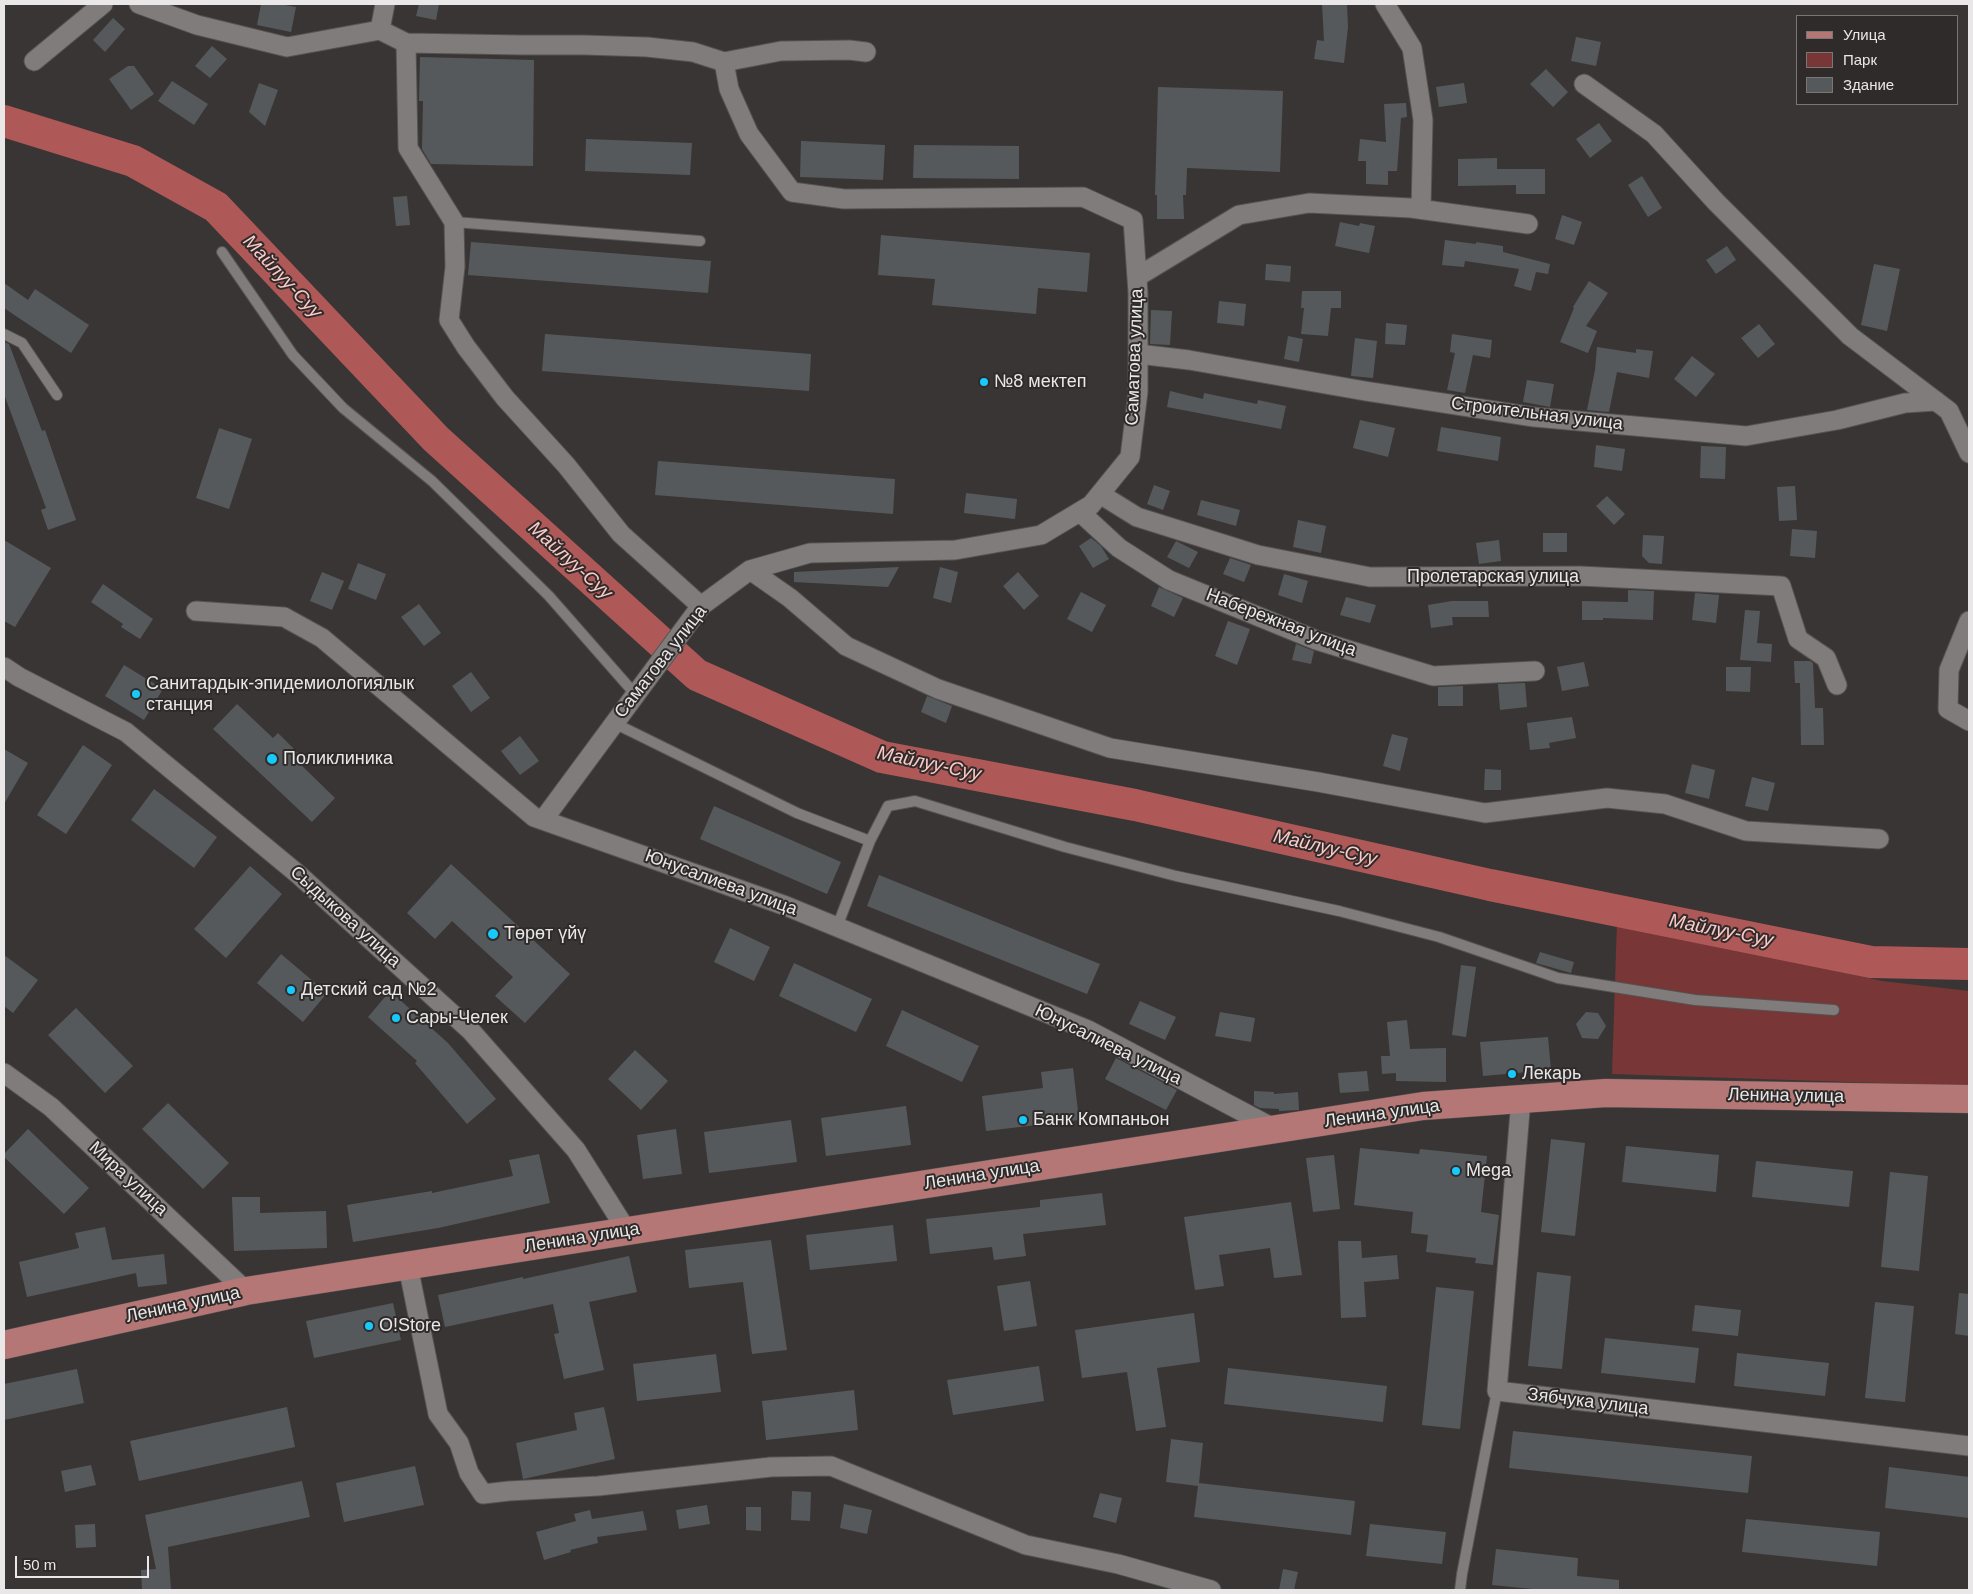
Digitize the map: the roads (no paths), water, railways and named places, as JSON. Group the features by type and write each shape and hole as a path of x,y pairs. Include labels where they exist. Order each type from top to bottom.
{"main road":[{"name":"Ленина улица","path":"4,1345 246,1291 1423,1106 1606,1093 1969,1099"}],"street":[{"path":"34,61 103,4"},
{"path":"139,4 197,25 287,47 380,30 406,43 521,46 584,44 647,47 693,52 724,62 781,51 848,50 866,52"},
{"path":"380,30 385,4"},
{"path":"1384,4 1412,48 1423,120 1421,209"},
{"path":"406,43 408,148 454,222 455,267 449,320 466,347 506,398 566,465 621,534 701,606"},
{"name":"Саматова улица","path":"543,820 701,606 750,570 810,553 955,550 1041,535 1091,505 1130,457 1138,392 1137,277 1133,220 1083,197 844,199 792,192 749,134 729,89 724,62"},
{"path":"1584,84 1654,134 1716,202 1850,336 1949,411 1969,453"},
{"path":"1137,277 1239,215 1309,203 1421,209 1528,224"},
{"name":"Строительная улица","path":"1138,354 1189,360 1365,391 1534,417 1746,436 1838,420 1905,403 1936,402"},
{"name":"Пролетарская улица","path":"1100,494 1137,516 1258,555 1370,577 1580,576 1781,586 1798,639 1826,658 1837,685"},
{"name":"Набережная улица","path":"1080,512 1119,548 1169,580 1316,640 1433,676 1535,671"},
{"path":"750,570 790,598 846,646 938,689 1110,748 1318,782 1485,813 1607,798 1665,804 1746,831 1879,839"},
{"name":"Юнусалиева улица","path":"196,611 284,617 322,638 534,816 786,906 1088,1030 1276,1129"},
{"path":"1969,621 1949,670 1948,709 1969,721"},
{"name":"Сыдыкова улица","path":"4,667 126,732 314,888 471,1031 576,1150 628,1231"},
{"name":"Мира улица","path":"4,1073 58,1114 246,1291"},
{"path":"1498,1391 1520,1099"},
{"path":"408,1266 438,1414 459,1443 469,1473 483,1494 598,1486 771,1467 831,1466 1026,1545 1118,1564 1211,1590"},
{"name":"Зябчука улица","path":"1498,1391 1969,1446"}],"lane":[{"path":"454,222 700,241"},
{"path":"222,252 293,355 342,408 432,481 460,508 549,596 635,694"},
{"path":"4,334 22,343 57,395"},
{"path":"614,723 797,813 870,841"},
{"path":"838,927 870,841 888,806 914,801 1065,847 1157,872 1339,911 1430,935 1558,978 1695,1000 1834,1010"},
{"path":"1460,1590 1498,1391"}],"waterway":[{"name":"Майлуу-Суу","path":"4,121 133,161 216,207 436,439 697,675 882,757 1135,805 1490,885 1871,962 1969,964"}],"place":[{"name":"№8 мектеп","path":"984,382"},
{"name":"Санитардык-эпидемиологиялык станция","path":"136,694"},
{"name":"Поликлиника","path":"272,759"},
{"name":"Төрөт үйү","path":"493,934"},
{"name":"Детский сад №2","path":"291,990"},
{"name":"Сары-Челек","path":"396,1018"},
{"name":"Лекарь","path":"1512,1074"},
{"name":"Банк Компаньон","path":"1023,1120"},
{"name":"Mega","path":"1456,1171"},
{"name":"O!Store","path":"369,1326"}]}
